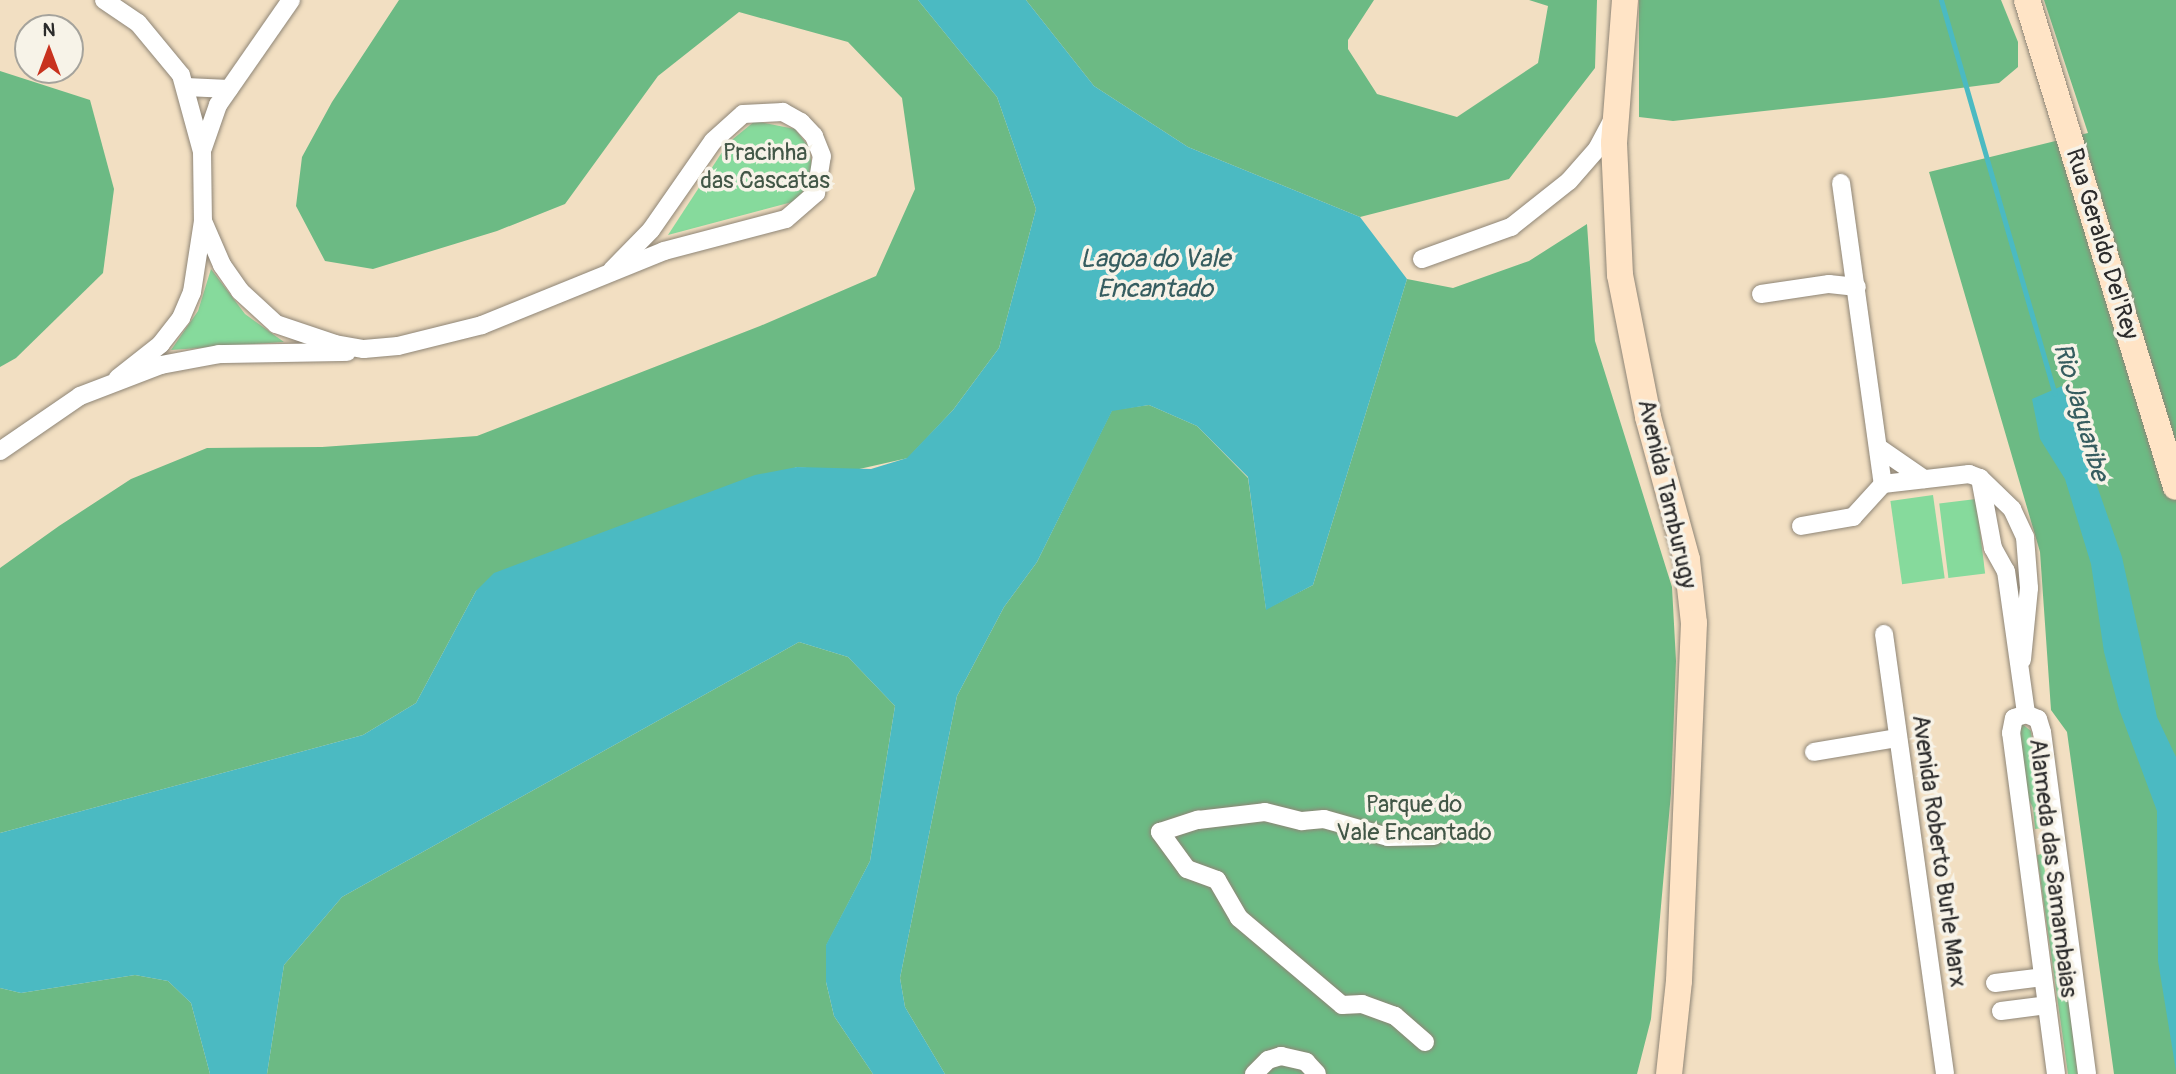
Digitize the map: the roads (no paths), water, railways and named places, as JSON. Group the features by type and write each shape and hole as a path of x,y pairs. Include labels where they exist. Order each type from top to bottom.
{"main road":[{"name":"Avenida Tamburugy","path":"1625,0 1615,114 1620,275 1646,405 1687,560 1694,623 1679,981 1669,1074"},
{"name":"Rua Geraldo Del'Rey","path":"2027,0 2176,487"}],"street":[{"path":"0,451 50,414 118,378 160,344 181,318 199,268 203,221 202,152 186,87 169,56 146,32 104,0"},
{"path":"202,152 229,89 291,0"},
{"path":"186,87 229,89"},
{"path":"118,378 172,362 219,354 398,346 482,325 664,251 786,219 802,209 816,193 822,174 822,156 814,136 801,122 783,112 743,114 713,141 652,230 612,270"},
{"path":"1422,259 1511,227 1569,181 1597,149 1615,114"},
{"path":"1841,183 1883,484"},
{"path":"203,221 222,265 262,314 293,332 364,349"},
{"path":"652,230 664,251"},
{"path":"199,268 209,261 222,265"},
{"path":"1761,294 1829,285 1857,287"},
{"path":"288,353 293,332"},
{"path":"160,344 172,362"},
{"path":"1879,449 1924,479"},
{"path":"1801,526 1853,517 1883,484 1969,474 1980,478 2012,509 2025,537 2029,609 2022,660"},
{"path":"1980,478 1993,548 2002,562 2022,660 2026,714"},
{"path":"2002,562 2027,560"},
{"name":"Avenida Roberto Burle Marx","path":"1884,634 1945,1072"},
{"name":"Alameda das Samambaias","path":"2056,1074 2010,725 2026,714 2041,726 2087,1074"},
{"path":"1814,752 1898,738"},
{"path":"1425,1042 1395,1016 1362,1004 1342,1005 1239,918 1217,880 1187,869 1160,832 1198,820 1265,812 1303,821 1324,819 1388,837 1434,836"},
{"path":"2026,843 2056,840"},
{"path":"1996,983 2043,976"},
{"path":"2001,1011 2047,1005"},
{"path":"1254,1074 1268,1060 1281,1056 1306,1062 1317,1074"}],"water":[{"name":"Lagoa do Vale Encantado","path":"918,0 1026,0 1094,86 1188,147 1360,217 1407,279 1313,585 1266,610 1248,477 1197,426 1149,405 1112,411 1037,562 1004,607 957,696 900,978 905,1007 945,1074 873,1074 834,1016 826,982 826,945 870,861 895,706 848,657 799,642 342,897 284,965 267,1074 210,1074 191,1003 168,981 135,975 21,993 0,988 0,833 363,735 416,703 476,591 494,573 755,475 797,467 871,469 907,458 953,410 999,348 1036,209 997,97"},
{"path":"2062,386 2122,557 2157,717 2176,757 2176,1071 2158,961 2157,811 2119,709 2104,652 2091,564 2065,479 2040,439 2032,399"}],"waterway":[{"name":"Rio Jaguaribe","path":"1941,0 2055,394"}],"park label":[{"name":"Pracinha das Cascatas","path":"765,167"},
{"name":"Parque do Vale Encantado","path":"1414,819"}]}
